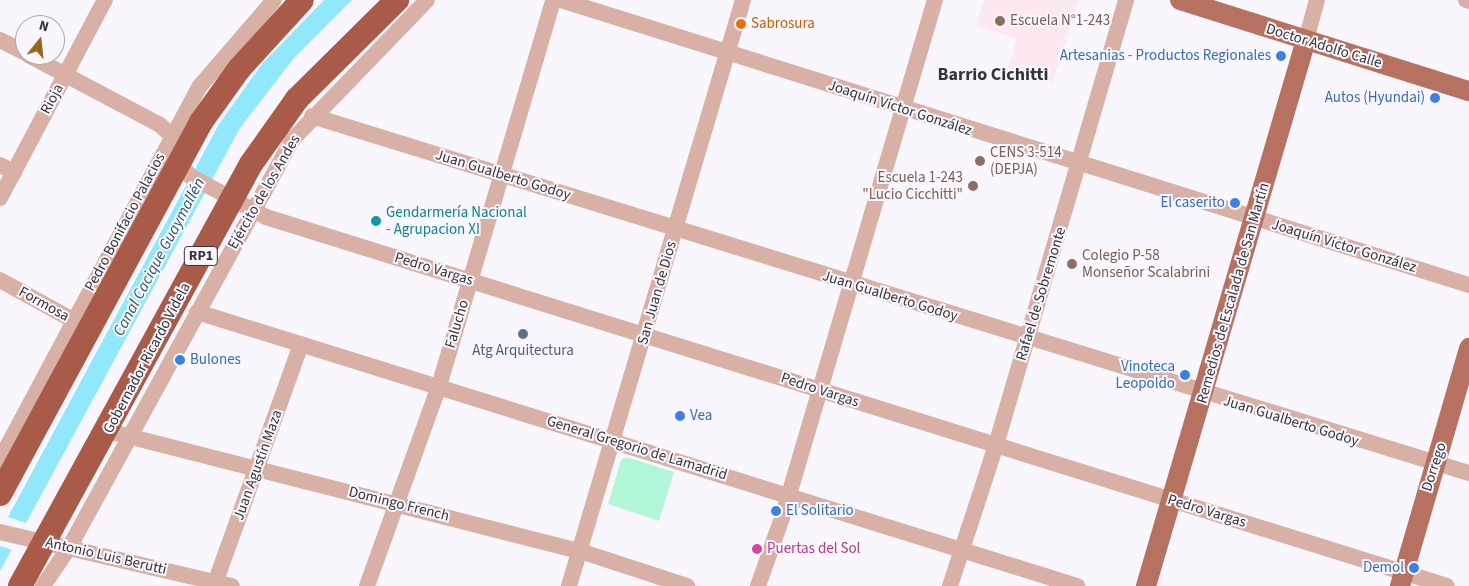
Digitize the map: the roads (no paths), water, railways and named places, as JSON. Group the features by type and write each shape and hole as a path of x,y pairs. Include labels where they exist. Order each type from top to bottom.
{"highway":[{"path":"0,494 81,324 194,176 239,69 302,0"},
{"name":"Gobernador Ricardo Videla","path":"20,586 46,542 119,433 297,99 397,0"}],"main road":[{"name":"Doctor Adolfo Calle","path":"1180,0 1469,91"},
{"name":"Remedios de Escalada de San Martín","path":"1146,586 1173,500 1306,40"},
{"name":"Dorrego","path":"1402,579 1469,348"}],"street":[{"name":"Rioja","path":"0,198 7,168 65,74 104,0"},
{"name":"Pedro Bonifacio Palacios","path":"0,460 81,324 171,135 221,56 274,0"},
{"name":"Ejército de los Andes","path":"43,586 70,546 119,433 196,312 242,205 312,116 427,0"},
{"name":"Falucho","path":"367,586 439,386 553,0"},
{"name":"Joaquín Víctor González","path":"561,0 1469,285"},
{"name":"San Juan de Dios","path":"569,586 646,335 744,0"},
{"path":"758,586 789,496 853,284 935,0"},
{"name":"Rafael de Sobremonte","path":"950,586 964,551 996,445 1126,0"},
{"name":"Remedios de Escalada de San Martín","path":"1306,40 1317,0"},
{"path":"0,40 15,48"},
{"path":"48,65 160,125 171,135 194,176"},
{"name":"Juan Gualberto Godoy","path":"312,116 1204,394 1435,465 1469,473"},
{"name":"Pedro Vargas","path":"194,176 242,205 470,280 1173,500 1402,579 1447,586"},
{"name":"Formosa","path":"0,280 81,324"},
{"name":"General Gregorio de Lamadrid","path":"196,312 439,386 1077,586"},
{"name":"Juan Agustín Maza","path":"215,584 302,344"},
{"name":"Domingo French","path":"119,433 580,551 687,586"},
{"name":"Antonio Luis Berutti","path":"7,534 70,546 215,584 232,586"}],"water":[{"name":"Canal Cacique Guaymallén","path":"324,0 352,0 294,58 240,128 0,571 0,532 219,124 262,64"}],"place":[{"name":"Escuela N°1-243","path":"1000,21"},
{"name":"Sabrosura","path":"741,24"},
{"name":"Artesanias - Productos Regionales","path":"1281,56"},
{"name":"Autos (Hyundai)","path":"1435,98"},
{"name":"CENS 3-514 (DEPJA)","path":"980,161"},
{"name":"Escuela 1-243 \"Lucio Cicchitti\"","path":"973,186"},
{"name":"El caserito","path":"1235,203"},
{"name":"Gendarmería Nacional - Agrupacion XI","path":"376,221"},
{"name":"Colegio P-58 Monseñor Scalabrini","path":"1072,264"},
{"name":"Atg Arquitectura","path":"523,334"},
{"name":"Bulones","path":"180,360"},
{"name":"Vinoteca Leopoldo","path":"1185,375"},
{"name":"Vea","path":"680,416"},
{"name":"El Solitario","path":"776,511"},
{"name":"Puertas del Sol","path":"757,549"},
{"name":"Demol","path":"1414,568"}],"district":[{"name":"Barrio Cichitti","path":"993,75"}]}
